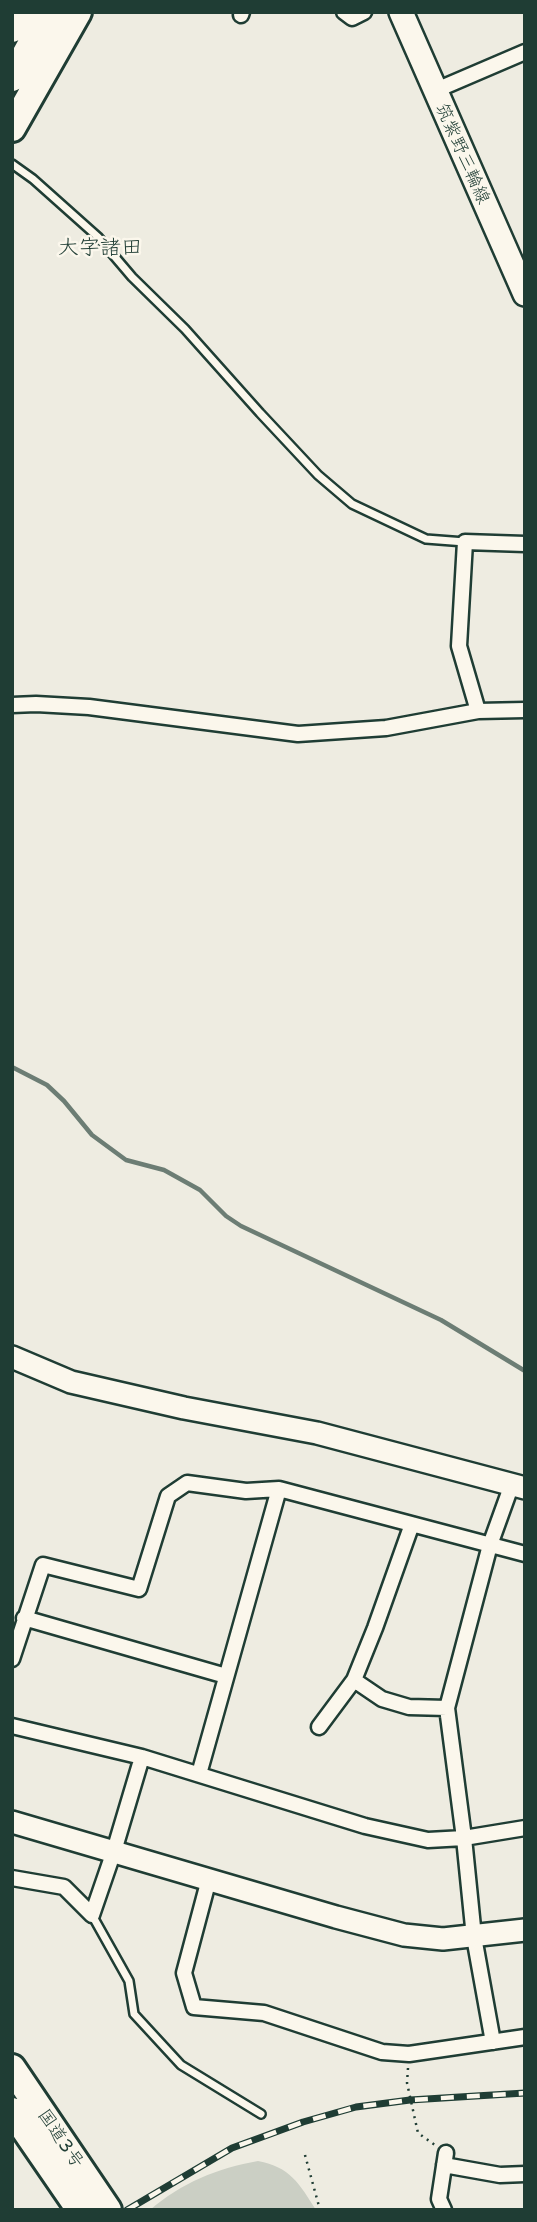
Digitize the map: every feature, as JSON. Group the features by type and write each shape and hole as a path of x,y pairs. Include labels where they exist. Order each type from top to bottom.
{"highway":[{"path":"12,30 22,12"},
{"path":"12,78 49,12"},
{"path":"12,128 78,12"},
{"name":"国道3号","path":"12,2068 108,2210"},
{"name":"国道3号","path":"12,2111 80,2210"}],"main road":[{"name":"筑紫野三輪線","path":"401,12 524,293"}],"street":[{"path":"344,12 352,18 364,12"},
{"path":"434,91 525,52"},
{"path":"478,710 459,646 465,542 525,544"},
{"path":"12,705 89,708 298,734 386,728 478,710 525,710"},
{"path":"12,1357 71,1382 184,1408 317,1433 518,1486 490,1545 447,1708 474,1937 493,2042"},
{"path":"12,1659 43,1565 139,1589 168,1496 187,1483 246,1491 279,1489 525,1554"},
{"path":"199,1774 279,1489"},
{"path":"318,1727 354,1680 412,1524"},
{"path":"24,1618 226,1676"},
{"path":"354,1680 382,1699 410,1707 447,1708"},
{"path":"12,1726 142,1757 365,1826 428,1840 525,1829"},
{"path":"12,1878 64,1887 92,1915 142,1757"},
{"path":"12,1822 404,1935 443,1939 525,1930"},
{"path":"209,1879 184,1973 194,2007 264,2013 382,2052 409,2054 525,2036"},
{"path":"444,2210 439,2199 445,2159 500,2175 525,2175"}],"lane":[{"path":"12,164 33,179 98,237 132,277 185,329 318,475 352,504 426,539 465,542"},
{"path":"92,1915 129,1981 134,2014 181,2065 261,2113"}],"path":[{"path":"409,2054 407,2083 418,2133 445,2159"},
{"path":"305,2155 320,2210"}],"shaded area":[{"path":"258,2161 286,2172 316,2210 150,2210 187,2184 229,2168"}],"waterway":[{"path":"12,1067 47,1085 92,1135 126,1160 164,1170 200,1190 226,1216 241,1226 441,1320 525,1371"}],"railway":[{"path":"127,2210 232,2148 303,2122 356,2107 410,2100 525,2093"}],"district":[{"name":"大字諸田","path":"100,249"}]}
